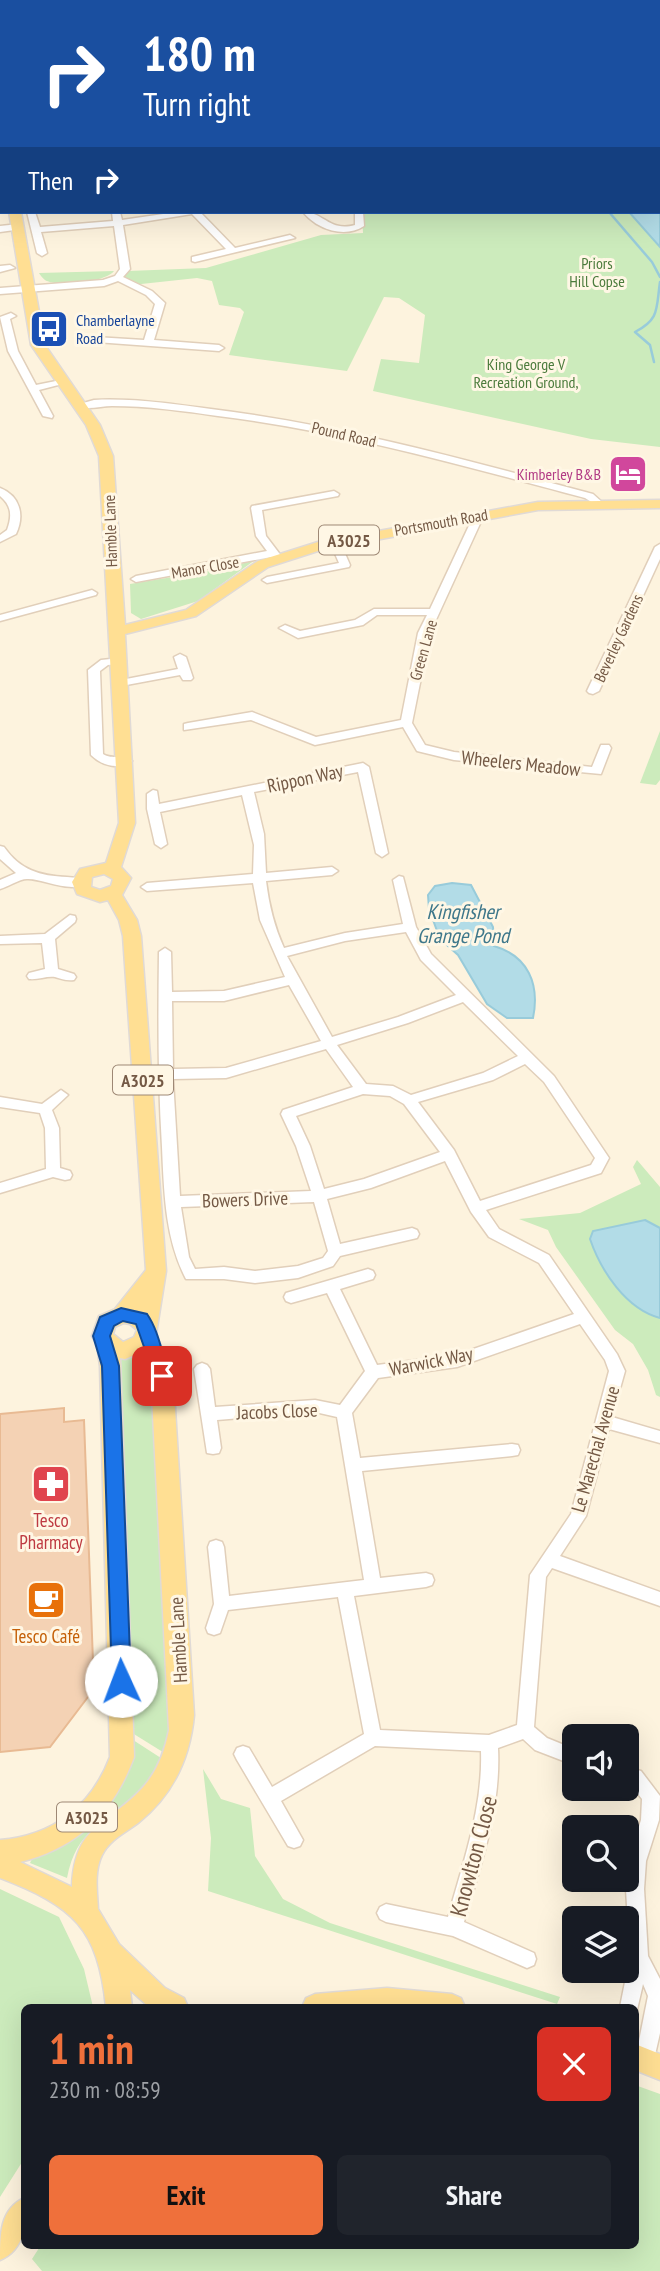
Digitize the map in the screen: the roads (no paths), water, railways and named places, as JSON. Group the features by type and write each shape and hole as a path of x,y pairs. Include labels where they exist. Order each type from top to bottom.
{"main road":[{"name":"Hamble Lane","path":"16,214 38,345 47,365 81,405 101,436 106,456 127,761 127,823 112,870"},
{"name":"Portsmouth Road","path":"118,631 191,613 275,555 538,506 660,504"},
{"path":"92,870 112,870 120,875 123,882 113,894 100,896 88,893 80,882 92,870"},
{"name":"Hamble Lane","path":"85,1910 85,1866 93,1846 105,1831 134,1812 157,1790 174,1763 180,1744 182,1715 162,1376 147,1333 156,1271 132,936 128,920 113,894"},
{"path":"121,1314 135,1316 147,1333 138,1346 125,1351 107,1345 102,1336 103,1326 121,1314 156,1271"},
{"name":"A3025","path":"0,1852 44,1843 88,1816 103,1800 116,1777 122,1757 112,1410 107,1345"},
{"path":"0,1866 51,1886 85,1910 110,1951 131,1976 156,1997 169,2004"},
{"path":"110,1951 116,1973 119,2004"},
{"path":"351,2004 387,2001 420,2004"},
{"path":"0,2246 21,2216"}],"street":[{"path":"32,214 41,253"},
{"path":"0,291 104,283 118,278 125,269 117,214"},
{"path":"37,230 119,223 180,214"},
{"path":"195,214 233,251"},
{"path":"309,214 326,228 336,229 360,226 359,214"},
{"path":"0,229 19,227"},
{"path":"195,259 290,238"},
{"path":"118,278 149,293 160,303 148,343"},
{"path":"11,316 5,317 13,351 48,416"},
{"path":"99,339 105,327"},
{"path":"208,348 212,334"},
{"path":"82,338 219,348"},
{"path":"34,388 61,383"},
{"name":"Pound Road","path":"81,405 107,402 222,413 318,427 589,496 598,503"},
{"path":"0,491 12,499 17,512 12,532 0,539"},
{"path":"275,555 261,536 256,508 328,493"},
{"name":"Green Lane","path":"406,723 424,633 479,515"},
{"path":"267,580 345,565 335,542"},
{"name":"Beverley Gardens","path":"593,691 660,547"},
{"name":"Manor Close","path":"136,579 275,555"},
{"path":"0,618 88,595"},
{"path":"285,628 298,635 359,624 374,612 434,612"},
{"path":"121,683 185,675 180,657"},
{"path":"120,661 105,662 94,670 97,755 107,762 127,761"},
{"path":"188,727 252,716 316,741 406,723"},
{"name":"Wheelers Meadow","path":"406,723 421,748 441,754 597,771 605,748"},
{"name":"Rippon Way","path":"153,809 363,766 382,853"},
{"path":"247,790 262,862 259,878 265,918 293,978 330,1042 362,1089 393,1091 409,1100 488,1077 525,1058"},
{"path":"153,794 153,809 161,845"},
{"path":"2,858 26,874 80,882"},
{"path":"147,887 332,871"},
{"path":"0,885 26,874"},
{"path":"399,880 410,927 426,957 463,997 549,1079 600,1151 601,1164 596,1169 476,1208"},
{"path":"0,940 48,937 70,919"},
{"path":"280,953 345,937 410,927"},
{"path":"48,937 52,972"},
{"name":"Bowers Drive","path":"165,952 173,1202 178,1246 185,1270 191,1275 224,1273 255,1277 298,1272 328,1262 335,1251 412,1234"},
{"path":"34,976 52,972 69,977"},
{"path":"165,998 224,996 293,978"},
{"path":"167,1074 214,1073 259,1065 403,1020 463,997"},
{"name":"Bowers Drive","path":"335,1251 303,1140 288,1114 362,1089"},
{"path":"0,1102 45,1109 61,1096"},
{"name":"Le Marechal Avenue","path":"409,1100 449,1154 476,1208 494,1233 544,1259 582,1317 605,1346 617,1371 578,1516 538,1575 525,1730"},
{"path":"0,1188 59,1173 52,1128 45,1109"},
{"name":"Bowers Drive","path":"173,1202 317,1196 366,1184 449,1154"},
{"path":"291,1297 368,1275"},
{"path":"331,1286 373,1372"},
{"name":"Warwick Way","path":"344,1412 373,1372 457,1361 582,1317"},
{"name":"Jacobs Close","path":"202,1369 213,1448"},
{"name":"Jacobs Close","path":"209,1414 315,1406 344,1412"},
{"path":"344,1412 373,1586"},
{"path":"603,1421 660,1437"},
{"path":"354,1465 512,1450"},
{"path":"214,1628 222,1604 216,1548"},
{"path":"550,1560 660,1599"},
{"path":"222,1604 426,1580"},
{"path":"345,1591 373,1738"},
{"path":"270,1798 373,1738 489,1743 525,1730 541,1744 562,1752"},
{"name":"Knowlton Close","path":"454,1927 489,1799 493,1773 489,1743"},
{"path":"243,1754 295,1840"},
{"path":"636,1906 637,1861 650,1819 651,1796 639,1782"},
{"name":"Knowlton Close","path":"386,1913 454,1927 527,1959"},
{"path":"639,1957 658,1995 647,2062"},
{"path":"630,2004 634,1983"}],"water":[{"path":"631,214 660,214 660,247"},
{"name":"Kingfisher Grange Pond","path":"452,883 471,885 493,927 494,946 515,957 529,973 535,994 533,1018 507,1018 487,1004 458,955 440,939 429,909 428,895 435,886"},
{"path":"645,1220 660,1228 660,1318 636,1306 616,1287 601,1264 590,1239 593,1231"}],"waterway":[{"path":"611,214 652,262 660,277"},
{"path":"654,362 650,345 635,332 653,318 660,282"}],"place":[{"name":"Chamberlayne Road","path":"49,329"},
{"name":"Kimberley B&B","path":"628,474"},
{"name":"Tesco Pharmacy","path":"51,1484"},
{"name":"Tesco Café","path":"46,1600"}],"park label":[{"name":"Priors Hill Copse","path":"597,272"},
{"name":"King George V Recreation Ground,","path":"526,373"}]}
